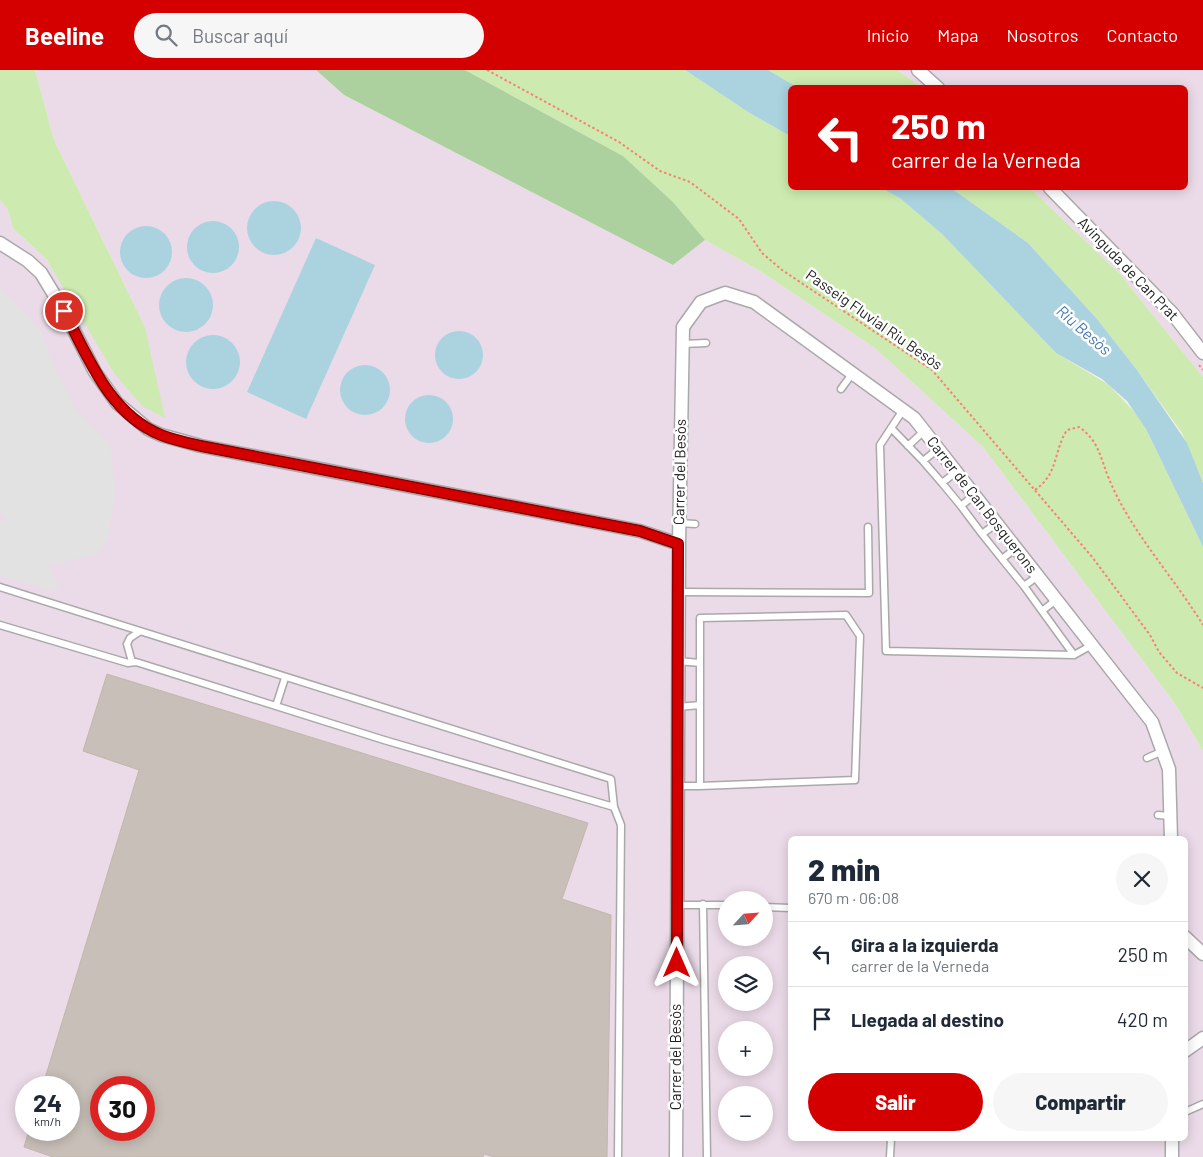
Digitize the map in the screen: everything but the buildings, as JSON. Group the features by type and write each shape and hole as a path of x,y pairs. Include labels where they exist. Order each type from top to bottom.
{"street":[{"path":"918,70 935,85"},
{"name":"Avinguda de Can Prat","path":"1052,190 1172,313 1203,353"},
{"path":"0,243 28,261 41,273 107,390 136,420 161,435 201,446 640,531 678,544"},
{"name":"Carrer de Can Bosquerons","path":"683,327 701,302 725,293 754,302 914,418 1152,722 1169,769 1164,815 1170,836"},
{"name":"Carrer del Besòs","path":"676,1157 678,544 683,327"},
{"path":"1188,940 1203,954"},
{"path":"1188,1049 1203,1038"},
{"path":"1172,1141 1172,1157"}],"lane":[{"path":"683,344 706,343"},
{"path":"841,389 852,374"},
{"path":"903,410 880,445 886,651 1074,655 1092,645"},
{"path":"891,428 923,461 961,506 1024,586 1074,655"},
{"path":"908,446 924,431"},
{"path":"923,461 938,449"},
{"path":"942,483 956,472"},
{"path":"961,506 974,495"},
{"path":"679,523 694,524"},
{"path":"982,534 997,524"},
{"path":"679,592 869,593 868,527"},
{"path":"1002,559 1016,548"},
{"path":"1024,586 1038,576"},
{"path":"0,587 284,678 610,779 614,807 621,825 618,1157"},
{"path":"1042,611 1056,600"},
{"path":"678,786 700,786 855,780 860,636 846,615 700,618 700,786"},
{"path":"0,625 128,663 132,662 614,807"},
{"path":"132,662 127,644 130,638 139,632"},
{"path":"678,661 700,662"},
{"path":"276,706 284,678"},
{"path":"678,707 700,705"},
{"path":"1147,758 1163,751"},
{"path":"703,904 707,1157"},
{"path":"677,905 718,905"},
{"path":"773,907 788,908"},
{"path":"1188,1111 1203,1104"},
{"path":"890,1157 891,1141"}],"path":[{"name":"Passeig Fluvial Riu Besòs","path":"487,70 619,142 660,171 690,182 740,219 762,253 782,270 932,370 1093,558 1150,635 1159,652 1177,673 1203,688"},
{"path":"1035,490 1044,483 1054,467 1060,440 1066,430 1079,427 1090,435 1098,449 1119,503 1203,625"}],"shaded area":[{"path":"35,70 316,70 344,95 673,265 705,240 760,271 875,348 983,447 1176,705 1203,751 1203,1157 0,1157 0,200 7,208 13,228 47,260 145,327 54,140"},
{"path":"897,70 1203,70 1203,377 1119,273 1032,190 1188,190 1188,85 918,85"},
{"path":"0,287 43,334 51,361 75,408 110,444 115,491 108,539 98,554 48,565 59,587 52,591 0,575 0,520 9,522 0,512"}],"green space":[{"path":"0,70 35,70 54,140 145,327 165,418 142,406 114,373 47,260 13,228 7,208 0,200"},
{"path":"316,70 465,70 623,156 673,202 705,240 673,265 344,95"},
{"path":"465,70 685,70 748,112 788,135 788,190 885,190 901,199 942,234 1056,353 1109,385 1141,419 1203,547 1203,751 1176,705 983,447 875,348 760,271 705,240 673,202 623,156"},
{"path":"768,70 897,70 918,85 794,85"},
{"path":"954,190 1032,190 1119,273 1203,377 1203,483 1182,433 1137,370 1097,319 1028,243"}],"water":[{"path":"685,70 768,70 794,85 788,85 788,135 748,112"},
{"name":"Riu Besòs","path":"885,190 954,190 1028,243 1097,319 1137,370 1187,443 1203,483 1203,547 1146,429 1127,401 1102,379 1056,353 942,234 901,199"},
{"path":"274,201 284,203 293,209 299,218 301,228 299,238 293,247 284,253 274,255 264,253 255,247 249,238 247,228 249,218 255,209 264,203"},
{"path":"208,221 218,221 232,228 239,242 239,252 232,266 218,273 208,273 198,269 191,262 187,252 187,242 191,232 198,225"},
{"path":"141,226 151,226 165,233 172,247 172,257 165,271 151,278 141,278 131,274 124,267 120,257 120,247 124,237 131,230"},
{"path":"316,238 375,265 306,419 247,392"},
{"path":"186,278 196,280 205,286 211,295 213,305 211,315 205,324 196,330 186,332 176,330 167,324 161,315 159,305 161,295 167,286 176,280"},
{"path":"454,331 464,331 476,338 483,350 483,360 476,372 464,379 454,379 446,375 439,368 435,360 435,350 439,342 446,335"},
{"path":"213,335 223,337 232,343 238,352 240,362 238,372 232,381 223,387 213,389 203,387 194,381 188,372 186,362 188,352 194,343 203,337"},
{"path":"365,365 379,369 386,376 390,390 386,404 379,411 365,415 351,411 344,404 340,390 344,376 351,369"},
{"path":"424,395 434,395 446,402 453,414 453,424 446,436 434,443 424,443 416,439 409,432 405,424 405,414 409,406 416,399"}],"route":[{"path":"64,311 95,372 107,390 136,420 148,429 161,435 201,446 640,531 678,544 677,963"}]}
